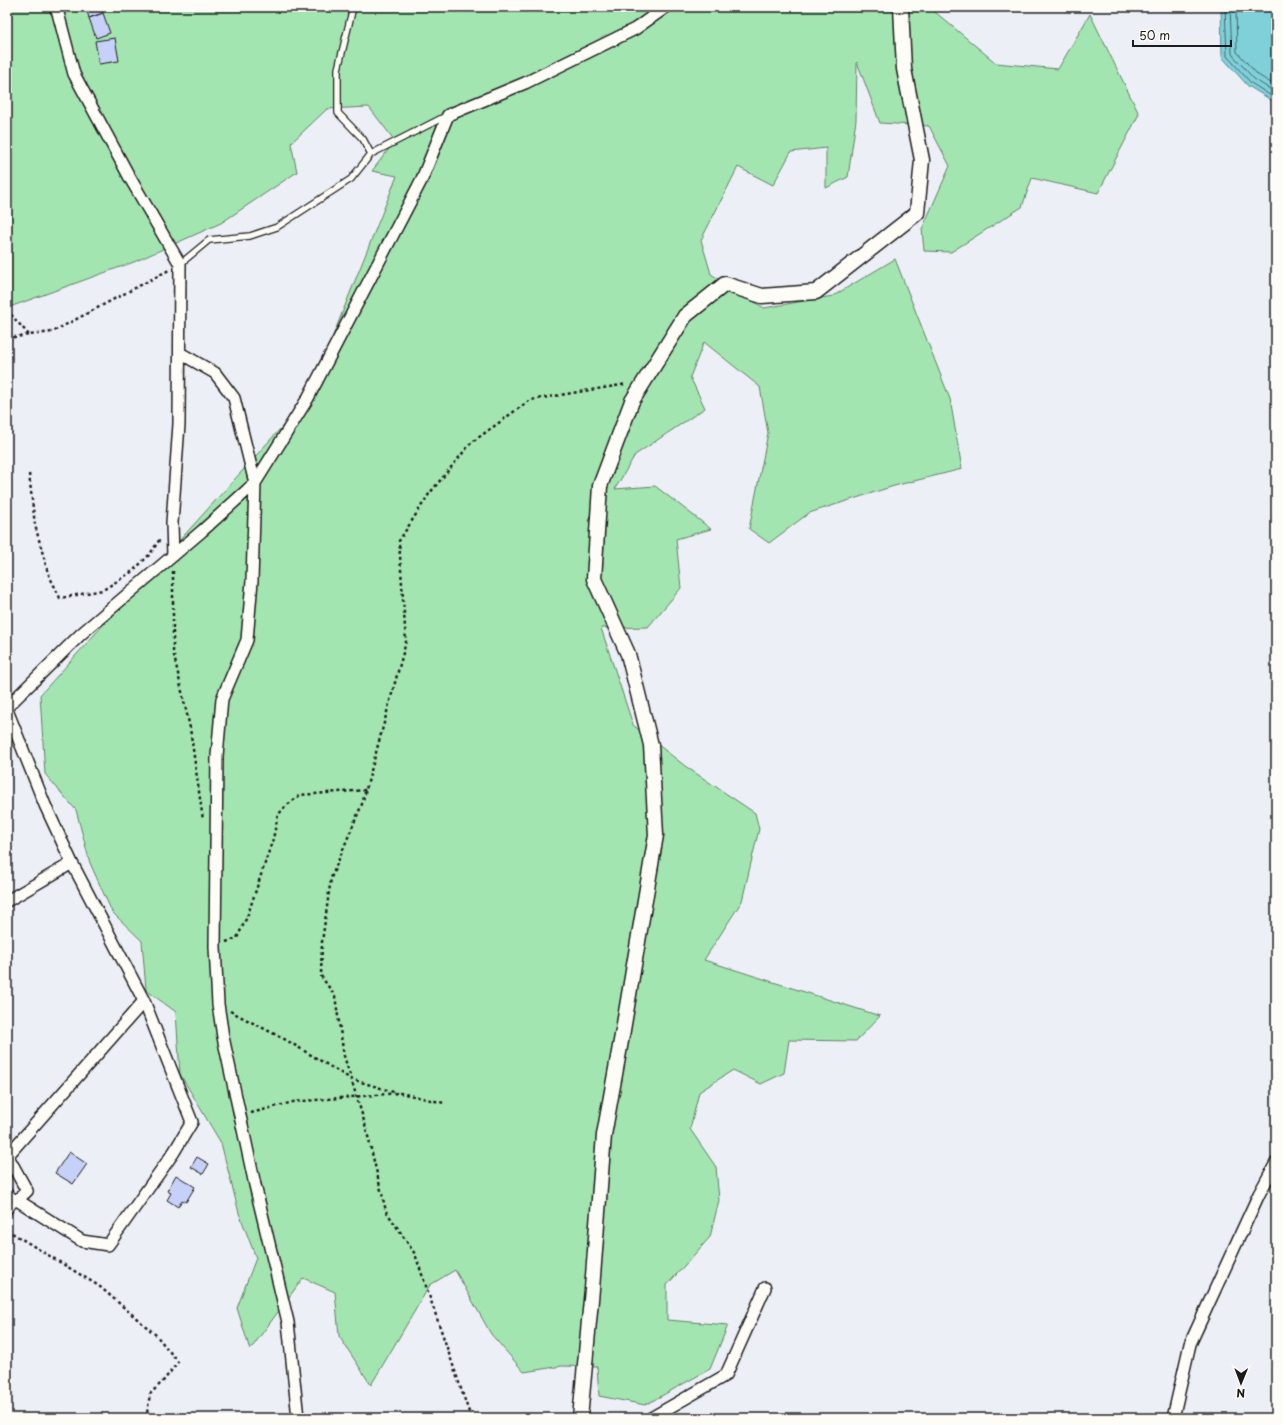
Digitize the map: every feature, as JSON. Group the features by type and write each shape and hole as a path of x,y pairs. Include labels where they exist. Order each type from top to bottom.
{"street":[{"path":"55,7 58,13 74,74 130,178 180,264 179,424 172,523 173,556"},
{"path":"144,1001 7,1155 27,1191 17,1200 82,1241 108,1245 174,1152 192,1122 144,1001 72,863 44,805 7,709 81,634 173,556 255,483 308,398 422,179 448,115 525,82 634,29 666,7"},
{"path":"580,1418 604,1135 656,835 651,745 628,654 594,579 600,486 632,401 684,316 725,284 762,296 816,292 916,213 922,160 904,69 901,7"},
{"path":"180,353 215,373 234,398 255,483 252,581 248,640 222,699 217,756 215,947 218,1004 223,1037 255,1185 288,1322 298,1418"},
{"path":"7,901 72,863"},
{"path":"1173,1418 1190,1344 1259,1194 1276,1163"},
{"path":"651,1418 726,1375 765,1288"}],"lane":[{"path":"353,7 338,69 338,113 363,139 371,154"},
{"path":"180,264 209,240 250,236 277,227 351,179 371,154 448,115"},
{"path":"7,1190 17,1200 7,1213"}],"path":[{"path":"7,338 52,332 180,264"},
{"path":"7,310 29,335"},
{"path":"471,1418 415,1254 386,1211 365,1124 344,1056 335,996 321,976 322,942 331,878 362,804 406,642 399,541 429,494 471,443 530,400 644,382"},
{"path":"29,474 35,524 48,573 60,598 103,590 133,571 150,554 172,523"},
{"path":"173,556 173,651 190,728 203,821"},
{"path":"215,947 237,938 246,918 274,839 278,815 286,806 300,795 366,790"},
{"path":"218,1004 286,1040 351,1079 400,1093 444,1103"},
{"path":"240,1116 293,1102 400,1093"},
{"path":"7,1230 99,1286 156,1335 178,1362 164,1380 150,1394 147,1413 151,1418"}],"green space":[{"path":"7,7 929,7 996,63 1058,69 1090,14 1139,114 1098,193 1032,178 1022,207 951,252 924,251 922,229 950,166 929,126 880,123 857,62 856,120 848,177 826,188 826,148 791,152 773,185 738,167 701,240 711,274 764,308 833,296 895,259 950,399 962,469 894,486 809,513 769,543 749,529 768,433 760,387 704,342 690,377 705,408 635,455 615,489 655,486 711,529 676,539 681,588 648,627 601,628 633,725 685,766 755,813 759,829 742,901 704,960 880,1016 856,1041 789,1040 784,1073 761,1084 733,1070 699,1092 690,1129 716,1167 719,1200 710,1237 667,1285 667,1320 728,1325 710,1369 645,1405 599,1396 597,1367 562,1366 524,1372 491,1334 455,1270 430,1285 371,1385 339,1336 335,1292 303,1278 250,1350 237,1308 256,1258 239,1213 221,1143 180,1074 176,1012 146,990 142,941 112,912 90,863 76,810 45,774 40,695 308,398 397,176 372,171 395,141 369,107 327,109 291,143 297,172 221,223 134,262 7,308"}],"water":[{"path":"1221,7 1276,7 1276,103 1248,86 1222,57"}],"building":[{"path":"86,7 100,7 103,13 89,18"},
{"path":"103,13 110,33 96,38 89,18"},
{"path":"115,38 119,61 99,64 95,41"},
{"path":"69,1152 87,1164 73,1184 55,1173"},
{"path":"197,1157 209,1164 203,1174 191,1167"},
{"path":"176,1175 195,1187 186,1202 182,1200 178,1207 167,1200 171,1193 167,1191"}]}
